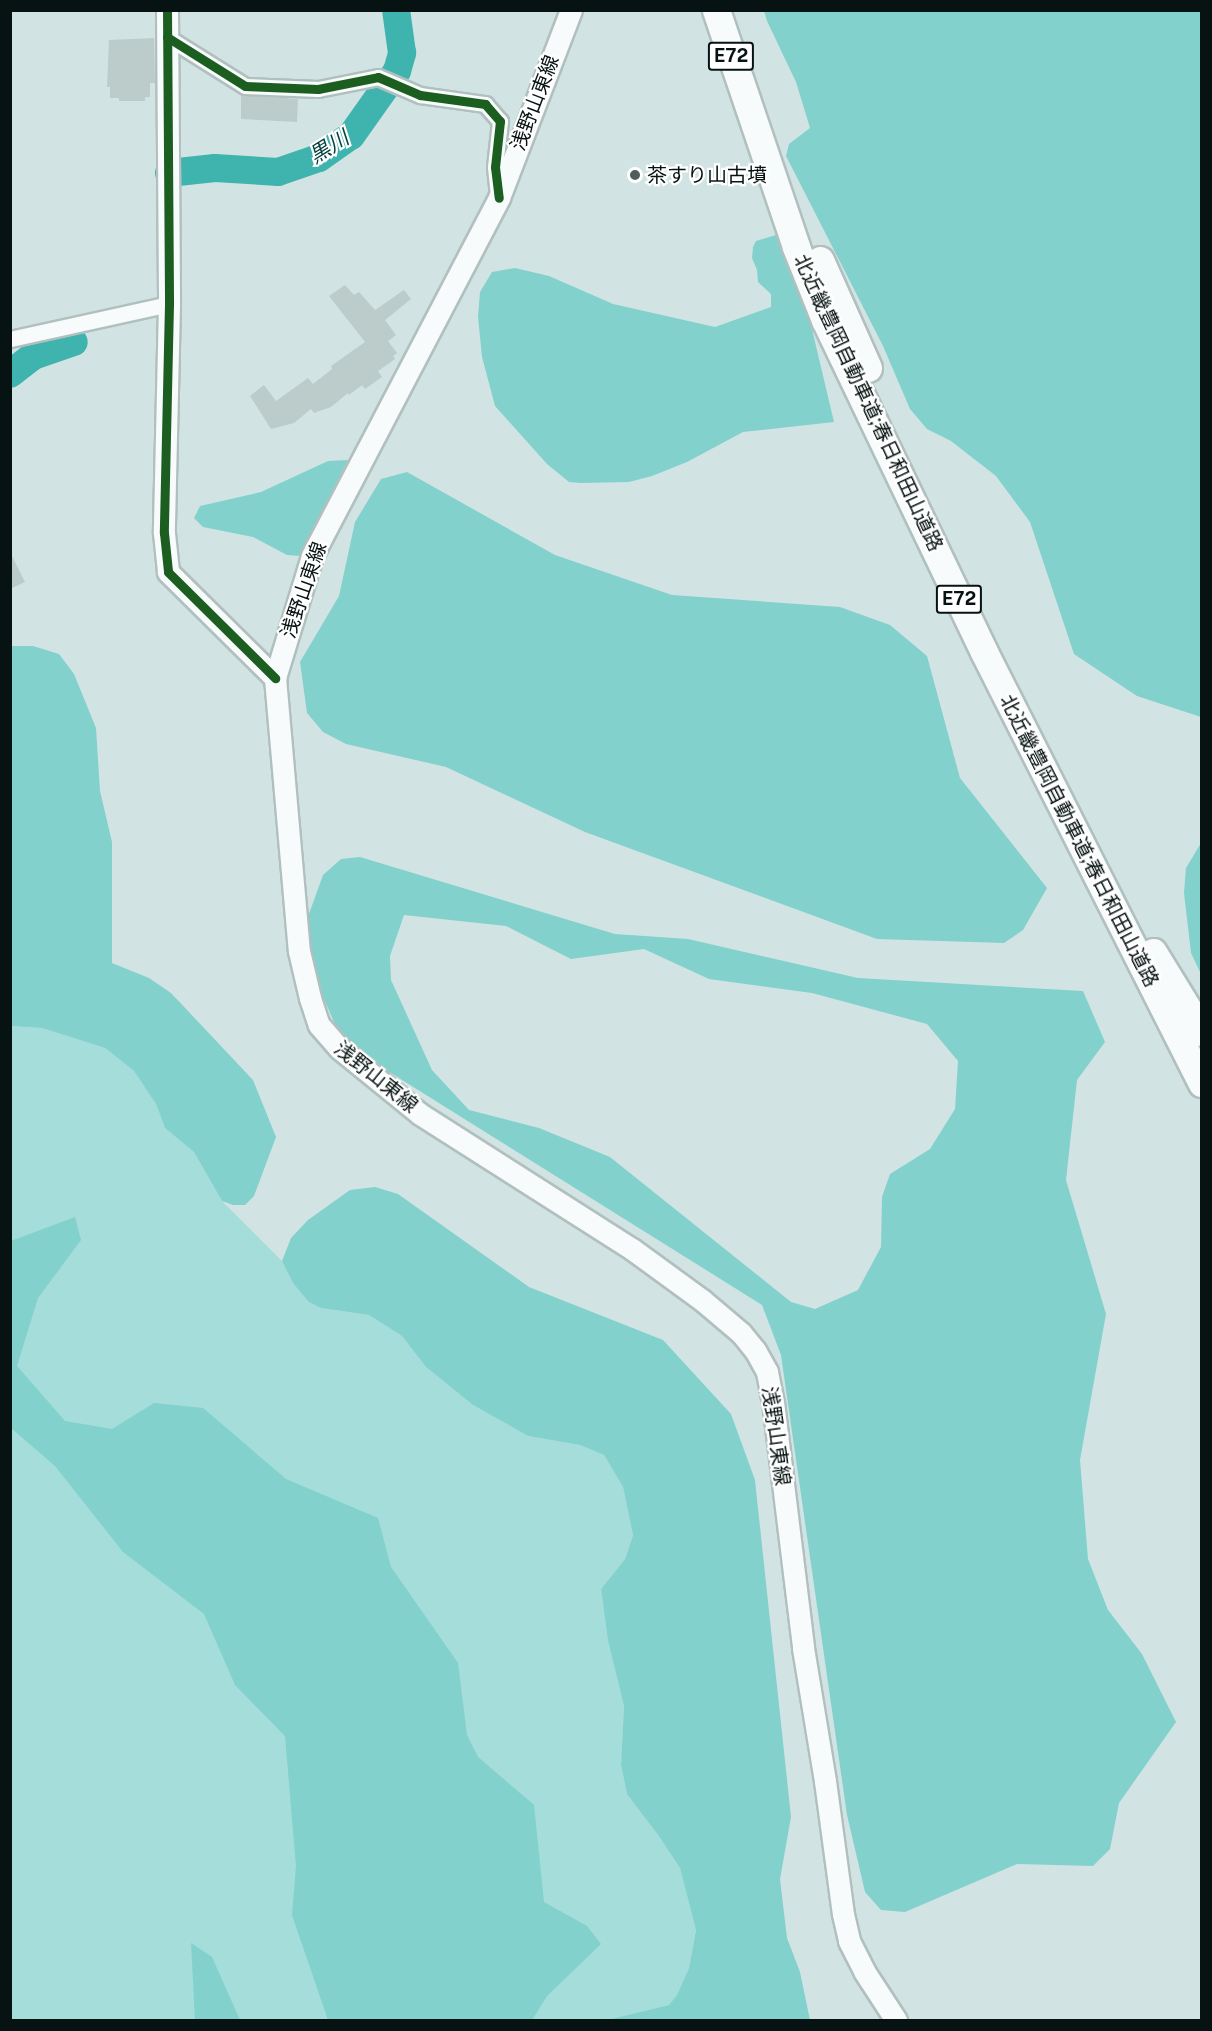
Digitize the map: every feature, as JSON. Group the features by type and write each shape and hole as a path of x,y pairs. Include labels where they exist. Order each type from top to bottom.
{"highway":[{"name":"北近畿豊岡自動車道;春日和田山道路","path":"716,10 796,247 825,320 984,652 1202,1083"},
{"name":"北近畿豊岡自動車道;春日和田山道路","path":"747,101 995,647 1202,1059"},
{"path":"1123,902 1202,1032"}],"main road":[{"path":"167,10 169,304 164,533 168,572 275,678"},
{"name":"浅野山東線","path":"571,10 498,198 312,556 275,678 299,951 310,998 326,1036 420,1114 632,1249 702,1300 741,1333 755,1350 767,1372 803,1648 825,1781 843,1914 854,1951 896,2020"}],"street":[{"path":"167,37 245,86 318,89 378,76 420,95 485,104 500,121 495,167 498,198"},
{"path":"10,339 169,304"}],"shaded area":[{"path":"764,11 1201,11 1201,717 1137,696 1074,654 1030,522 996,476 951,441 927,429 910,409 883,346 786,156 789,144 810,128 796,82"},
{"path":"779,234 797,266 834,422 743,432 687,462 652,476 629,482 581,483 569,482 547,464 495,406 482,357 478,317 480,292 492,272 515,268 549,276 613,304 715,327 771,307 771,294 758,282 757,270 752,258 753,247 756,241"},
{"path":"348,460 300,556 287,555 253,537 203,527 194,518 200,506 261,492 328,461"},
{"path":"407,472 555,555 672,595 840,607 890,625 927,656 960,778 1047,888 1023,930 1004,943 877,939 585,832 446,767 346,744 323,732 307,713 300,662 339,596 355,522 381,479"},
{"path":"10,646 33,646 59,654 74,674 96,728 100,791 112,842 112,963 149,978 171,993 253,1080 276,1137 254,1196 245,1205 233,1205 222,1201 194,1152 165,1128 156,1104 134,1071 105,1048 42,1028 11,1026"},
{"path":"1201,843 1201,974 1191,953 1184,893 1186,868"},
{"path":"360,857 615,934 688,939 858,978 1083,991 1105,1042 1077,1080 1066,1180 1106,1314 1080,1460 1088,1559 1108,1610 1142,1654 1176,1722 1119,1803 1110,1849 1093,1866 1017,1864 905,1912 881,1910 865,1892 847,1815 781,1355 762,1305 343,1043 303,950 305,925 323,875 341,859","holes":["404,915 506,926 571,959 644,949 709,979 812,993 927,1024 958,1061 955,1109 930,1149 890,1174 882,1197 881,1247 858,1290 815,1309 791,1302 610,1157 539,1128 469,1110 432,1070 391,980 390,956"]},
{"path":"10,1026 42,1028 105,1048 134,1071 156,1104 165,1128 194,1152 222,1201 282,1261 293,1283 321,1308 369,1315 402,1336 426,1367 473,1405 528,1436 580,1445 604,1455 623,1487 633,1534 625,1559 601,1589 608,1641 624,1706 621,1765 627,1794 660,1836 680,1868 696,1929 689,1968 677,1995 669,2005 607,2020 11,2020"},
{"path":"375,1187 398,1194 529,1287 663,1340 731,1414 755,1480 791,1817 780,1879 787,1938 800,1972 810,2020 607,2020 669,2005 677,1995 689,1968 696,1930 680,1868 627,1794 621,1765 624,1706 608,1641 601,1589 625,1559 633,1535 623,1487 604,1455 580,1445 528,1436 473,1405 426,1367 402,1336 369,1315 321,1308 309,1302 293,1283 282,1261 291,1238 308,1220 350,1190"},
{"path":"75,1217 81,1240 38,1298 17,1366 65,1421 112,1429 154,1403 203,1408 286,1479 378,1518 391,1567 458,1663 467,1735 478,1757 534,1805 544,1902 587,1926 601,1944 547,1996 532,2020 328,2020 292,1915 296,1866 285,1736 235,1685 204,1614 123,1552 55,1466 11,1428 11,1241"},
{"path":"191,1943 212,1957 240,2020 195,2020"}],"building":[{"path":"154,38 155,83 150,83 150,97 145,97 145,101 119,101 119,98 110,98 110,87 107,87 109,40"},
{"path":"241,95 298,99 297,122 241,119"},
{"path":"345,285 354,295 359,292 375,310 404,290 411,299 385,320 396,335 388,341 397,353 393,356 395,359 378,371 382,377 365,389 362,385 331,407 314,413 311,409 294,423 271,429 250,396 264,385 276,401 308,378 313,384 332,369 331,366 365,342 329,296"},
{"path":"10,552 25,582 10,589"}],"waterway":[{"name":"黒川","path":"169,173 215,168 278,172 319,158 351,136 397,71 402,53 396,10"},
{"name":"黒川","path":"10,374 33,356 74,342"}],"cycle path":[{"path":"167,10 169,304 164,533 168,572 275,678"},
{"path":"167,37 245,86 318,89 378,77 420,95 485,104 500,121 495,167 499,198"}],"place":[{"name":"茶すり山古墳","path":"635,175"}]}
